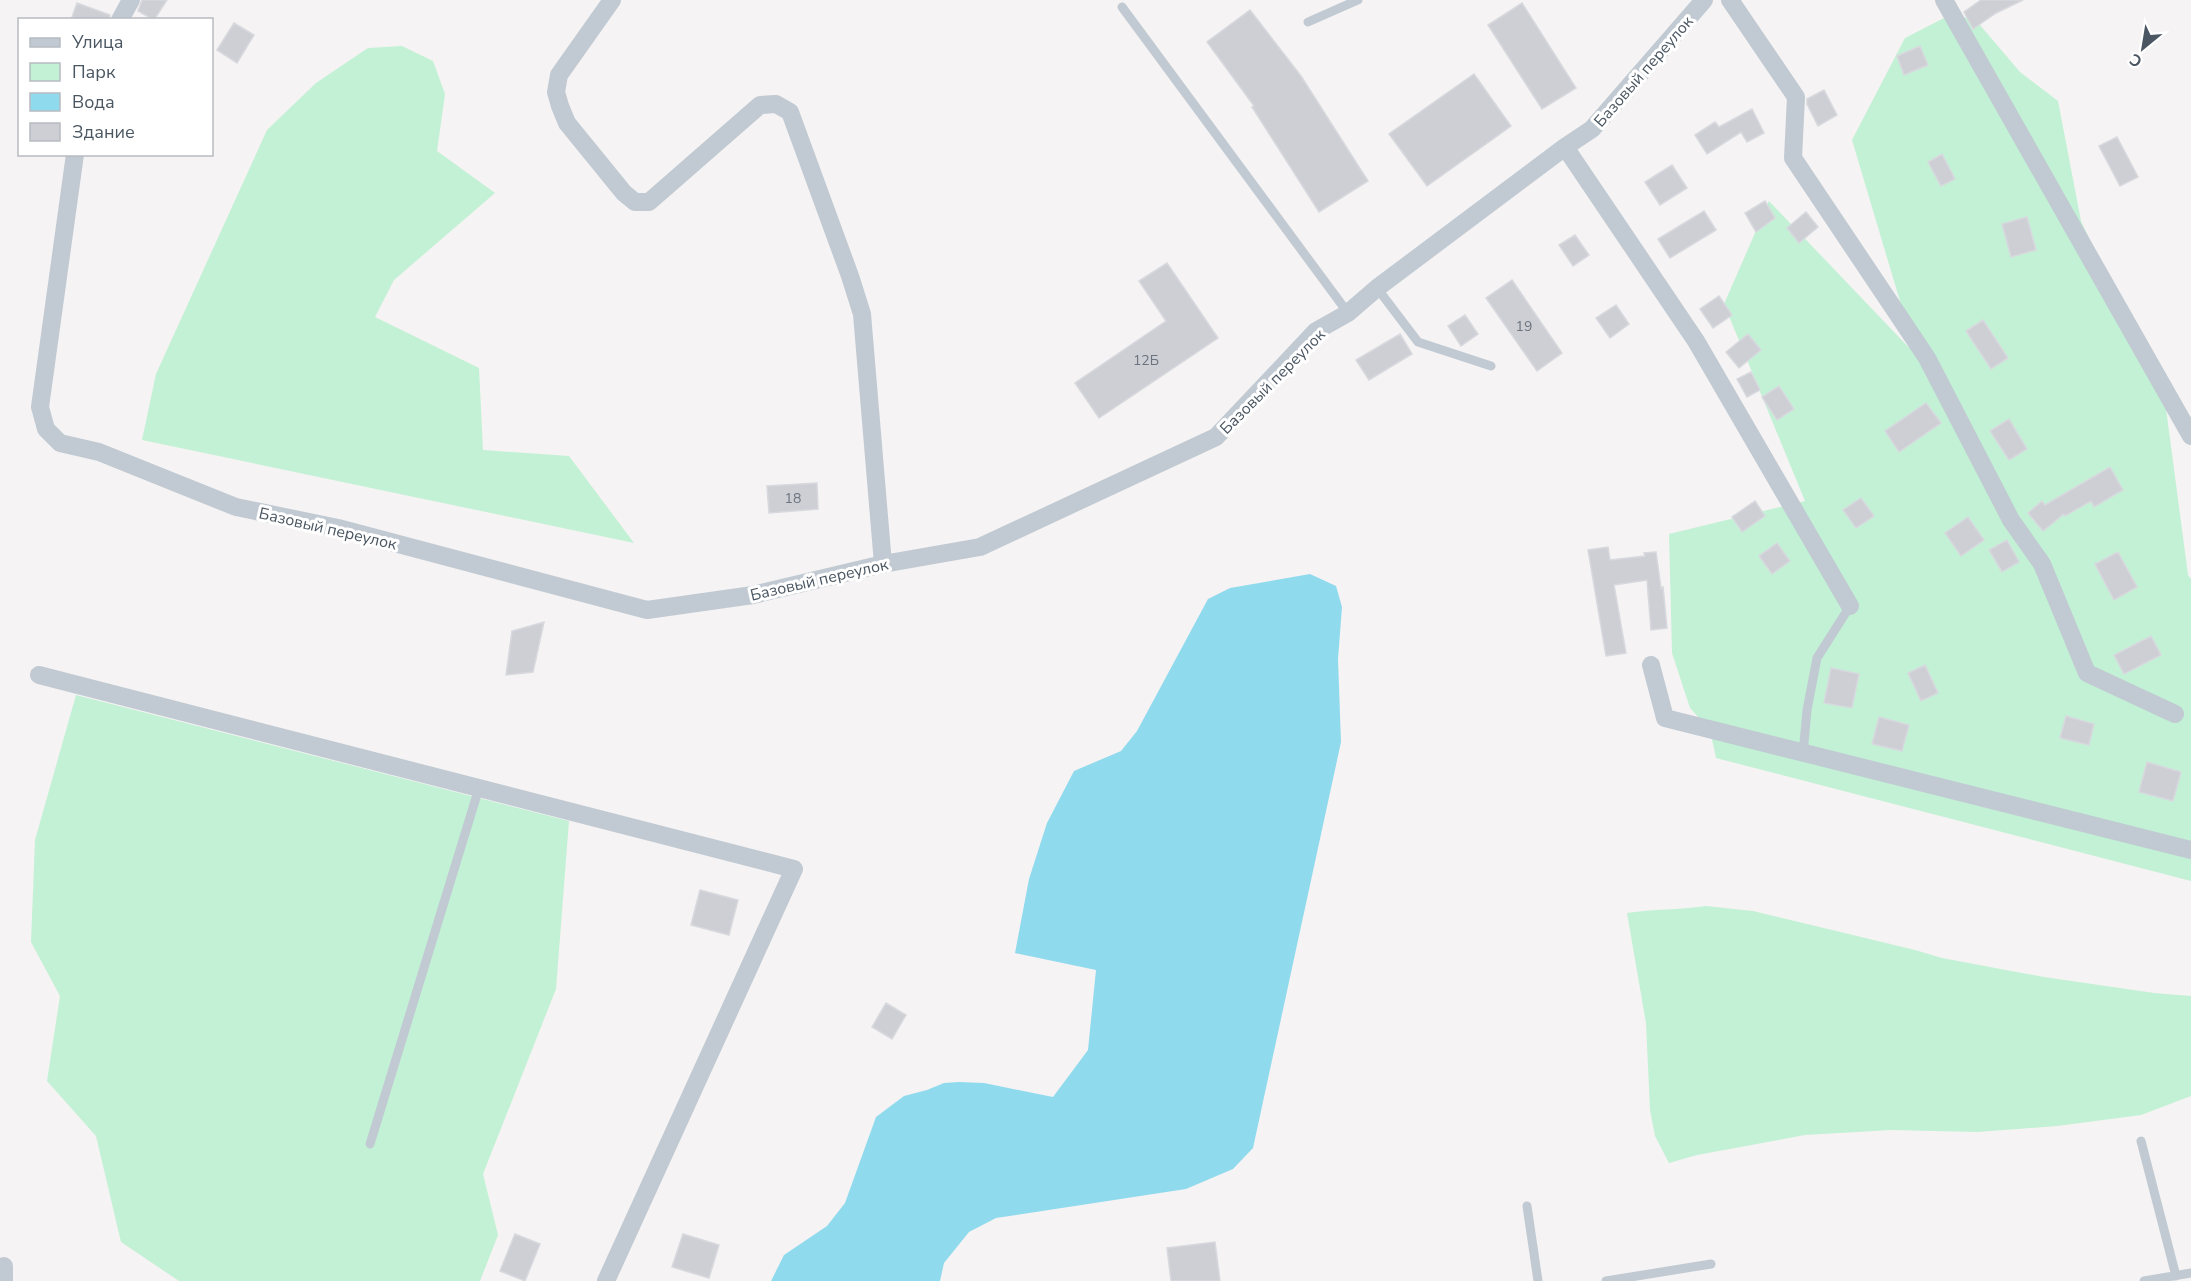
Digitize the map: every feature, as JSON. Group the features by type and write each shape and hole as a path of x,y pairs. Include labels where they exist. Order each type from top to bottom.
{"street":[{"path":"121,18 131,0"},
{"path":"612,0 559,75 556,92 567,123 624,193 635,202 649,202 760,105 776,104 790,112 862,314 884,564"},
{"name":"Базовый переулок","path":"75,156 40,408 46,429 60,443 99,452 236,507 338,528 647,610 753,596 884,564 980,547 1216,437 1317,331 1348,314 1377,288 1564,147 1592,129 1704,0"},
{"path":"1730,0 1796,98 1793,158 1927,358 2011,520 2042,564 2086,673 2175,714"},
{"path":"1944,0 2191,436"},
{"path":"1564,147 1696,341 1850,606"},
{"path":"1651,665 1665,718 2191,850"},
{"path":"39,675 794,869 606,1281"}],"lane":[{"path":"1308,22 1358,0"},
{"path":"1122,7 1348,314"},
{"path":"1377,288 1418,342 1491,366"},
{"path":"1803,754 1807,710 1817,658 1850,606"},
{"path":"370,1144 479,788"},
{"path":"2141,1141 2176,1276"},
{"path":"1527,1206 1538,1281"},
{"path":"1606,1281 1711,1264"},
{"path":"2144,1281 2191,1273"}],"green space":[{"path":"1948,16 1974,18 2020,72 2058,101 2081,221 2165,401 2188,575 2191,579 2191,881 1716,758 1710,730 1690,708 1672,653 1669,534 1805,501 1724,304 1769,201 1916,355 1852,140 1905,38"},
{"path":"402,46 433,61 445,94 437,151 495,193 394,280 375,317 479,368 483,450 569,456 634,543 142,440 156,374 267,130 316,83 368,48"},
{"path":"76,695 569,821 556,989 483,1174 498,1235 480,1281 179,1281 121,1242 96,1136 47,1081 60,996 31,942 35,840"},
{"path":"1706,906 1753,911 1942,958 2044,977 2191,996 2191,1096 2141,1115 2057,1126 1977,1132 1891,1130 1805,1135 1697,1155 1669,1163 1655,1136 1650,1110 1646,1023 1627,913"}],"water":[{"path":"1310,574 1336,586 1342,607 1338,659 1341,742 1253,1148 1233,1169 1186,1189 996,1218 969,1232 944,1263 940,1281 771,1281 784,1255 827,1226 845,1203 876,1117 904,1096 944,1083 959,1082 984,1083 1053,1097 1088,1050 1096,970 1015,953 1029,879 1047,823 1074,771 1121,751 1137,731 1208,599 1230,588"}],"building":[{"path":"142,0 167,0 155,18 150,18 138,11"},
{"path":"1981,0 2023,0 1996,13 1973,29 1964,12"},
{"path":"77,3 110,15 109,18 72,18"},
{"path":"1522,3 1576,88 1542,109 1488,25"},
{"path":"1250,10 1301,76 1368,181 1319,212 1252,107 1254,106 1207,42"},
{"path":"234,23 254,35 237,63 217,50"},
{"path":"1920,46 1928,65 1904,75 1897,56"},
{"path":"1474,74 1511,126 1427,186 1389,134"},
{"path":"1824,90 1837,115 1818,126 1807,104 1807,99"},
{"path":"1752,109 1764,133 1747,142 1741,132 1707,154 1695,135 1715,122 1719,127"},
{"path":"2117,137 2138,177 2120,186 2099,146"},
{"path":"1942,154 1955,179 1941,186 1928,162"},
{"path":"1672,165 1687,188 1660,205 1645,182"},
{"path":"1765,201 1775,218 1756,232 1745,213"},
{"path":"1704,211 1716,230 1670,258 1658,239"},
{"path":"1806,212 1818,227 1799,243 1787,228"},
{"path":"2027,217 2036,250 2011,257 2002,224"},
{"path":"1575,235 1589,255 1573,266 1559,245"},
{"path":"1167,263 1218,338 1099,418 1075,383 1166,321 1139,281"},
{"path":"1512,280 1562,353 1537,371 1486,298"},
{"path":"1719,296 1732,315 1713,328 1700,309"},
{"path":"1616,305 1629,324 1610,338 1596,318"},
{"path":"1465,315 1478,334 1461,346 1448,326"},
{"path":"1983,320 2008,358 1991,369 1966,331"},
{"path":"1400,334 1412,354 1369,380 1356,360"},
{"path":"1748,334 1761,350 1739,368 1726,352"},
{"path":"1751,372 1760,390 1747,397 1737,379"},
{"path":"1779,386 1794,409 1777,420 1762,397"},
{"path":"1926,403 1941,423 1899,452 1885,431"},
{"path":"2009,419 2027,449 2009,460 1990,431"},
{"path":"2110,467 2123,490 2094,507 2091,501 2065,516 2064,514 2043,531 2028,513 2042,501 2045,505"},
{"path":"817,483 818,509 769,513 767,486"},
{"path":"1861,498 1874,516 1856,528 1843,510"},
{"path":"1755,501 1765,516 1742,532 1732,517"},
{"path":"1968,517 1984,540 1961,556 1945,533"},
{"path":"2007,540 2019,562 2002,572 1989,550"},
{"path":"1777,543 1790,561 1772,574 1759,556"},
{"path":"1608,547 1610,560 1645,556 1644,553 1656,552 1661,588 1663,587 1667,628 1651,630 1647,580 1614,585 1626,653 1606,656 1588,550"},
{"path":"2118,552 2137,587 2114,600 2095,564"},
{"path":"544,622 533,672 506,675 512,631"},
{"path":"2151,636 2161,655 2124,674 2114,655"},
{"path":"1925,665 1938,693 1921,701 1908,673"},
{"path":"1831,668 1859,674 1852,708 1824,703"},
{"path":"2066,716 2094,724 2089,745 2060,738"},
{"path":"1879,717 1909,725 1902,751 1872,744"},
{"path":"2147,762 2181,772 2173,801 2139,792"},
{"path":"700,890 738,900 729,935 691,925"},
{"path":"886,1003 906,1015 892,1039 872,1027"},
{"path":"515,1234 540,1244 525,1281 500,1271"},
{"path":"683,1234 719,1245 709,1278 672,1267"},
{"path":"1215,1242 1220,1281 1171,1281 1167,1248"}]}
